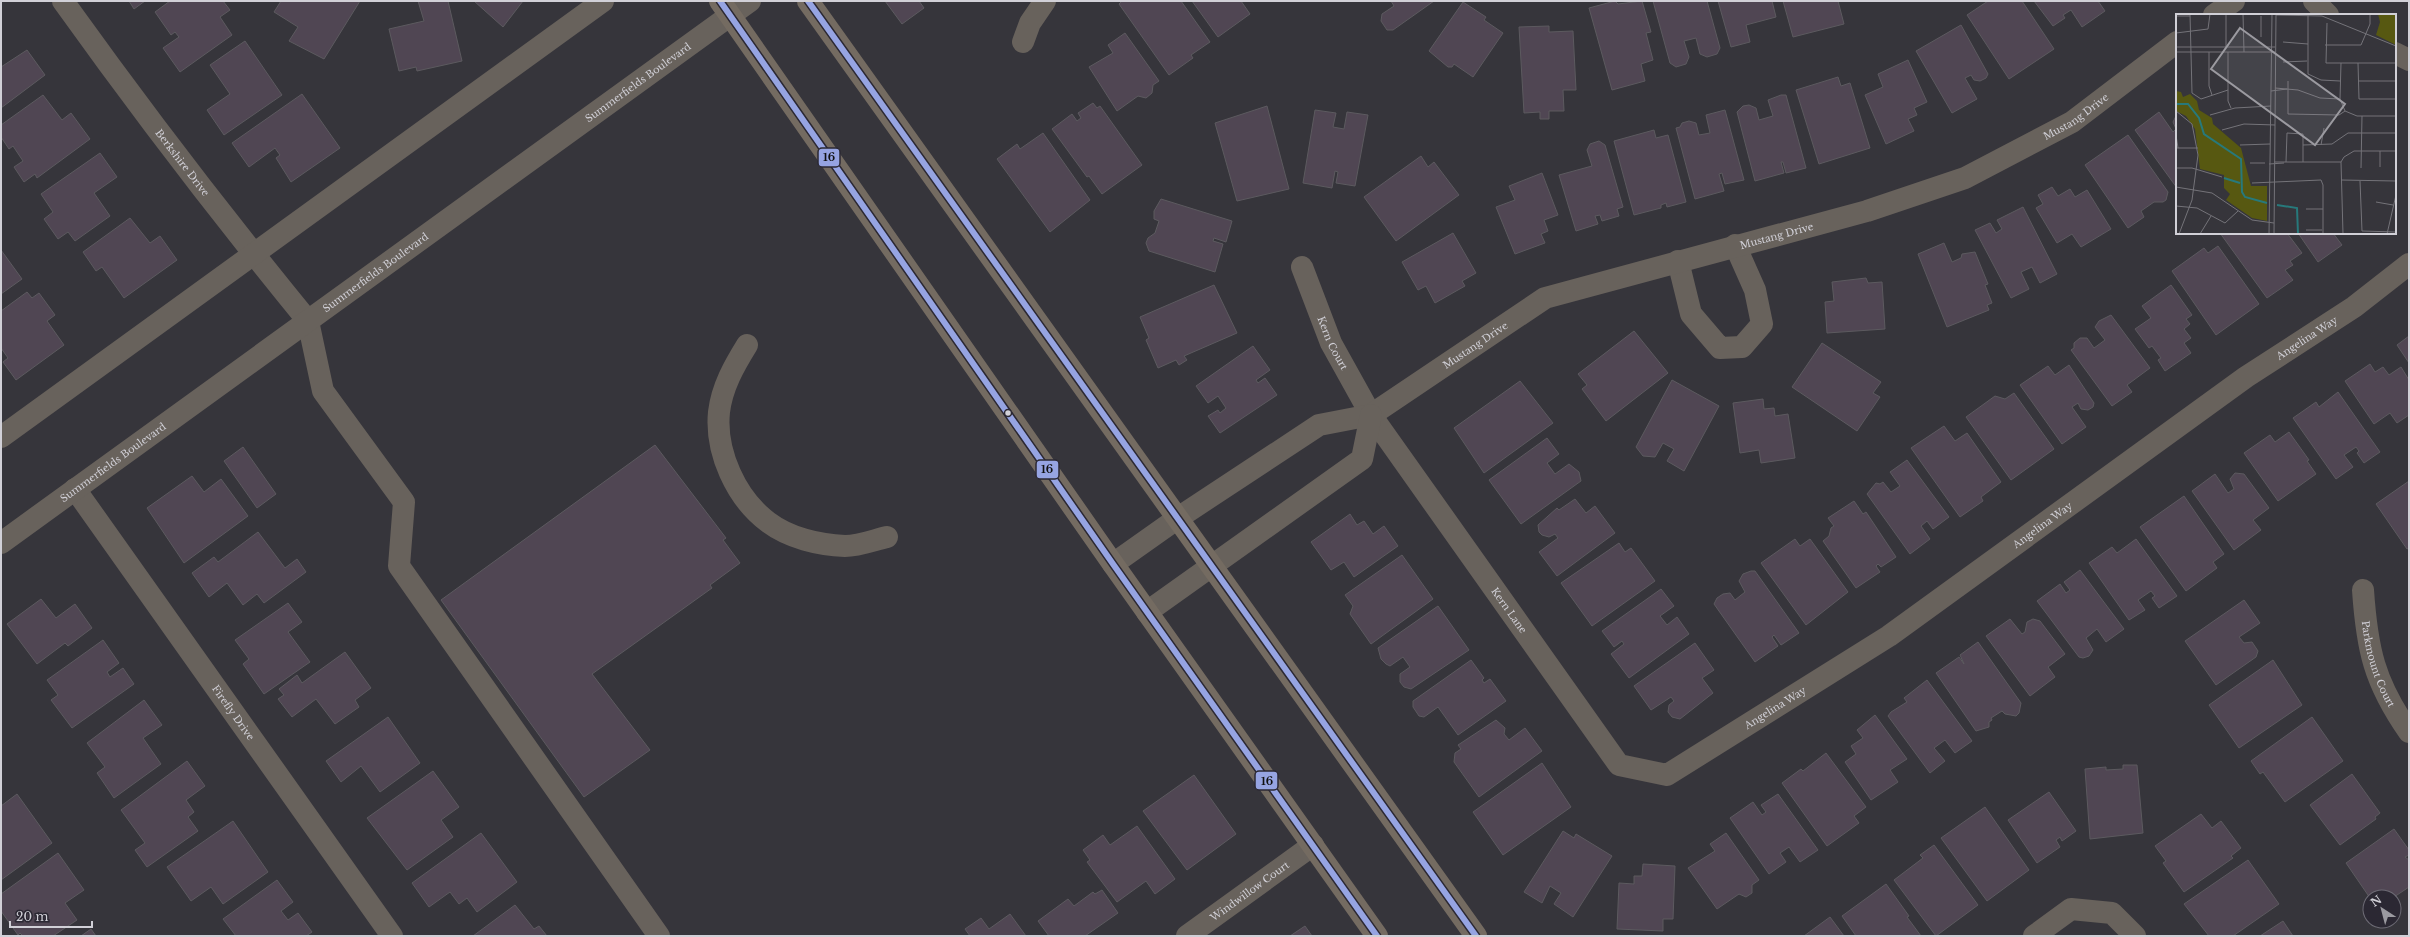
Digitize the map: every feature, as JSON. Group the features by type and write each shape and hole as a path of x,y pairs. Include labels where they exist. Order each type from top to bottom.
{"main road":[{"path":"808,1 1476,936"},
{"path":"725,8 1113,564 1377,936"}],"street":[{"name":"Berkshire Drive","path":"63,1 122,83 254,254 308,321"},
{"path":"1,437 603,1"},
{"name":"Summerfields Boulevard","path":"1,543 308,321 725,8 750,1"},
{"path":"1023,42 1030,23 1044,1"},
{"path":"2215,14 2234,1"},
{"path":"2314,1 2327,14"},
{"name":"Mustang Drive","path":"1113,564 1178,518 1319,425 1371,415 1545,298 1735,245 1867,211 1965,178 2072,122 2176,43"},
{"path":"2396,54 2409,60"},
{"path":"1678,261 1691,314 1720,348 1742,348 1762,324 1755,290 1735,245"},
{"name":"Angelina Way","path":"1667,775 1889,636 2246,376 2354,307 2409,264"},
{"name":"Kern Court","path":"1302,267 1331,343 1371,415"},
{"path":"308,321 323,391 404,502 399,566 659,936"},
{"path":"747,345 728,377 719,412 722,454 739,492 768,522 805,541 846,546 887,537"},
{"path":"1147,612 1362,459 1371,415"},
{"name":"Kern Lane","path":"1371,415 1619,765 1667,775"},
{"name":"Firefly Drive","path":"75,489 392,936"},
{"name":"Parkmount Court","path":"2362,590 2366,633 2377,678 2396,713 2409,732"},
{"name":"Windwillow Court","path":"1187,936 1313,846"},
{"path":"2034,936 2071,909 2112,913 2135,936"}],"building":[{"path":"129,1 145,1 134,9"},
{"path":"170,1 223,1 230,10 220,17 232,35 180,72 163,48 179,37 175,32 171,35 155,12"},
{"path":"281,1 360,1 324,59 289,41 298,27 274,12"},
{"path":"418,1 448,1 462,61 417,71 416,67 399,71 389,29 424,21"},
{"path":"474,1 523,1 503,27"},
{"path":"885,1 919,1 924,8 902,24"},
{"path":"1122,1 1181,1 1210,42 1191,55 1193,58 1169,75 1119,4"},
{"path":"1192,1 1241,1 1250,14 1218,37"},
{"path":"1391,1 1434,1 1393,30 1387,30 1381,21 1382,14 1394,6"},
{"path":"1615,1 1618,4 1642,1 1651,32 1646,33 1653,60 1641,64 1645,81 1612,90 1589,8"},
{"path":"1653,1 1707,1 1720,48 1717,54 1707,57 1700,54 1696,38 1684,41 1689,57 1686,64 1676,67 1670,63"},
{"path":"1718,1 1772,1 1776,17 1746,25 1750,42 1731,47"},
{"path":"1783,1 1838,1 1844,24 1793,37"},
{"path":"1988,1 2022,1 2054,49 2009,79 1967,15"},
{"path":"2034,1 2098,1 2105,11 2082,27 2071,10 2063,15 2065,18 2053,26"},
{"path":"1463,2 1486,17 1484,20 1503,33 1473,77 1454,64 1452,67 1448,67 1429,51"},
{"path":"1961,25 1988,74 1986,78 1980,81 1974,80 1971,75 1965,78 1977,99 1952,113 1916,51"},
{"path":"1549,26 1549,32 1573,31 1576,90 1563,90 1564,111 1549,111 1549,119 1540,119 1540,112 1524,113 1519,27"},
{"path":"1125,33 1159,81 1153,85 1152,93 1146,98 1138,96 1117,111 1089,67 1113,53 1108,45"},
{"path":"245,41 282,95 224,135 207,110 230,94 210,65"},
{"path":"27,50 45,75 1,108 1,67"},
{"path":"1908,60 1927,102 1914,108 1917,115 1908,119 1914,131 1886,144 1865,95 1883,87 1878,74"},
{"path":"1838,77 1841,86 1850,83 1870,148 1819,164 1796,90"},
{"path":"302,94 340,148 291,182 276,158 280,155 275,148 249,167 232,143"},
{"path":"43,95 62,120 71,113 90,139 37,178 35,174 24,182 14,167 23,161 13,146 9,149 1,137 1,125"},
{"path":"1781,95 1786,95 1806,168 1786,173 1783,162 1781,162 1784,173 1755,181 1737,112 1743,106 1749,105 1756,108 1759,120 1773,116 1768,100"},
{"path":"1093,103 1097,108 1100,106 1142,165 1102,194 1089,176 1087,177 1052,129 1072,114 1077,121 1081,118 1078,113"},
{"path":"1267,106 1289,189 1237,201 1215,123"},
{"path":"1315,110 1336,113 1333,127 1344,129 1347,112 1368,115 1355,186 1336,183 1338,172 1335,171 1332,188 1303,183"},
{"path":"1725,110 1744,180 1725,184 1722,173 1719,174 1724,191 1695,199 1676,128 1680,127 1682,123 1689,121 1696,123 1699,135 1710,133 1706,115"},
{"path":"2159,112 2173,132 2176,129 2176,187 2135,130"},
{"path":"2176,116 2176,129 2173,122"},
{"path":"1654,130 1656,138 1668,135 1686,202 1667,207 1666,203 1661,205 1661,208 1634,215 1614,141"},
{"path":"1043,133 1090,200 1050,232 997,159 1017,144 1020,149"},
{"path":"2128,135 2168,192 2166,200 2163,202 2154,202 2141,211 2144,217 2128,228 2085,165"},
{"path":"1599,141 1605,145 1623,207 1617,209 1619,216 1602,221 1600,215 1595,216 1598,224 1576,231 1559,175 1592,166 1587,150 1590,144"},
{"path":"100,153 117,177 94,193 110,216 75,241 68,232 58,239 44,219 53,212 41,194"},
{"path":"1421,156 1428,167 1434,162 1459,195 1396,241 1364,197"},
{"path":"1542,173 1558,215 1544,220 1548,231 1541,234 1545,243 1515,254 1496,207 1515,200 1509,186"},
{"path":"2052,187 2058,196 2070,189 2075,197 2087,190 2111,229 2081,247 2072,234 2057,243 2036,208 2043,204 2038,195"},
{"path":"1161,199 1232,221 1226,242 1214,238 1213,241 1223,244 1215,272 1149,251 1146,243 1148,238 1155,233 1159,221 1154,219 1154,211"},
{"path":"2023,207 2057,274 2040,283 2032,267 2021,272 2029,289 2011,298 1975,230 1990,223 1996,233 2002,229 1997,220"},
{"path":"130,218 150,243 160,236 177,260 124,298 102,267 96,271 83,252"},
{"path":"1453,233 1476,273 1462,281 1465,286 1435,303 1426,286 1418,290 1402,262"},
{"path":"2221,234 2288,234 2302,253 2290,261 2293,265 2285,270 2293,280 2267,298"},
{"path":"2299,234 2334,234 2342,245 2318,262"},
{"path":"1944,243 1952,262 1961,258 1962,254 1975,252 1988,284 1985,285 1992,303 1987,305 1989,310 1947,327 1918,254"},
{"path":"2218,246 2259,304 2216,335 2172,271 2204,248 2208,253"},
{"path":"1,250 22,279 1,294"},
{"path":"1866,278 1868,283 1882,282 1885,329 1827,333 1825,302 1834,301 1832,282"},
{"path":"1214,285 1237,333 1184,356 1187,360 1179,365 1176,360 1158,368 1146,340 1149,338 1140,317"},
{"path":"2171,285 2192,315 2186,319 2190,324 2184,329 2191,338 2184,343 2191,353 2165,371 2158,360 2161,358 2152,346 2149,348 2135,329 2151,318 2142,306"},
{"path":"27,292 32,298 39,293 55,315 47,321 64,345 16,380 3,362 8,358 1,348 1,311"},
{"path":"2111,315 2150,368 2127,385 2132,392 2112,406 2071,350 2074,348 2074,343 2080,338 2087,338 2094,348 2105,340 2095,327 2099,321"},
{"path":"1634,331 1668,373 1606,421 1582,389 1587,385 1578,374"},
{"path":"2409,336 2409,363 2397,345"},
{"path":"1822,343 1881,382 1873,393 1880,397 1857,431 1792,387"},
{"path":"1253,346 1270,370 1256,380 1258,383 1265,378 1277,395 1220,433 1208,416 1218,410 1220,413 1226,408 1218,396 1208,403 1196,386"},
{"path":"2370,364 2375,372 2383,367 2389,375 2401,367 2409,380 2409,415 2397,423 2390,413 2374,424 2345,381"},
{"path":"2069,365 2094,403 2093,407 2088,410 2081,409 2078,403 2072,407 2086,427 2062,444 2020,385 2048,366 2055,375"},
{"path":"1672,380 1719,406 1684,471 1667,461 1674,449 1663,443 1655,457 1643,456 1636,447"},
{"path":"1520,381 1553,423 1484,473 1454,428"},
{"path":"2338,392 2380,452 2364,463 2357,453 2359,451 2356,447 2344,455 2353,467 2336,479 2293,418 2316,402 2319,407"},
{"path":"2014,393 2054,449 2011,480 1966,417 1995,396 2005,399"},
{"path":"1763,399 1764,409 1774,408 1775,416 1788,414 1795,458 1761,463 1759,450 1740,453 1733,403"},
{"path":"1944,426 1955,441 1967,433 2001,482 1981,497 1983,501 1960,517 1911,448"},
{"path":"2289,432 2309,460 2307,461 2316,474 2278,501 2244,453 2270,435 2275,442"},
{"path":"1547,438 1559,454 1547,463 1555,474 1569,464 1579,472 1581,481 1521,524 1489,480"},
{"path":"655,445 726,538 723,540 740,563 710,585 712,588 592,674 650,750 584,797 441,600"},
{"path":"243,447 276,494 257,508 224,461"},
{"path":"1907,460 1949,517 1933,529 1927,521 1921,526 1930,539 1910,554 1867,494 1876,483 1880,484 1883,482 1891,492 1900,486 1890,472"},
{"path":"2235,473 2244,474 2269,508 2253,520 2261,530 2234,550 2192,491 2215,474 2228,493 2234,489 2230,479"},
{"path":"192,476 204,492 221,479 248,516 184,563 147,508"},
{"path":"2409,481 2409,548 2407,549 2376,504"},
{"path":"2184,496 2224,554 2213,562 2217,568 2186,591 2140,527"},
{"path":"1575,499 1586,513 1595,506 1615,533 1557,576 1539,552 1558,538 1555,534 1549,537 1542,535 1539,532 1538,525 1557,508 1559,510"},
{"path":"1854,501 1863,514 1866,512 1896,557 1881,567 1878,564 1876,566 1880,572 1856,588 1823,541 1829,536 1831,528 1834,526 1828,518"},
{"path":"1350,514 1357,525 1364,521 1373,534 1384,526 1398,546 1354,577 1344,562 1331,570 1311,542"},
{"path":"258,532 285,568 297,559 306,572 264,603 257,594 243,605 227,583 209,597 192,573 214,557 218,562"},
{"path":"1795,539 1800,546 1810,539 1848,592 1806,625 1761,563"},
{"path":"2136,539 2177,596 2159,608 2152,598 2155,596 2151,591 2138,600 2145,610 2129,620 2089,563 2112,547 2117,553"},
{"path":"1619,543 1625,552 1631,548 1655,581 1592,626 1561,583"},
{"path":"1402,555 1433,599 1371,644 1350,614 1353,606 1345,595"},
{"path":"2080,570 2124,629 2106,642 2097,629 2086,638 2093,650 2089,656 2083,658 2079,657 2037,601 2060,584 2066,593 2070,590 2064,582"},
{"path":"1755,571 1799,633 1781,645 1774,635 1772,637 1778,646 1755,662 1714,604 1717,598 1723,594 1730,593 1735,600 1745,592 1739,581 1743,574"},
{"path":"1661,589 1674,606 1660,616 1667,625 1677,617 1689,634 1629,678 1611,654 1624,644 1622,641 1614,647 1602,631"},
{"path":"41,599 56,618 75,604 92,628 68,646 65,643 37,664 7,624"},
{"path":"2244,600 2260,623 2239,637 2244,643 2252,642 2258,651 2256,657 2216,685 2185,641"},
{"path":"288,603 302,622 288,632 310,662 264,694 243,664 249,659 235,640"},
{"path":"1438,606 1469,650 1411,689 1404,687 1400,682 1400,674 1410,667 1403,657 1390,666 1386,664 1381,659 1378,648"},
{"path":"2010,619 2022,634 2025,632 2027,622 2033,619 2040,621 2065,654 2048,667 2055,677 2030,696 1986,636"},
{"path":"103,640 119,663 107,672 110,677 123,668 134,684 72,728 51,700 58,695 47,680"},
{"path":"1978,642 2021,703 2019,713 2016,716 2005,714 2002,711 1991,718 1992,720 1989,722 1989,727 1976,731 1936,673 1959,657 1964,664 1960,655"},
{"path":"1695,643 1714,670 1702,678 1713,693 1680,719 1672,717 1668,712 1669,705 1674,701 1671,697 1651,710 1634,686"},
{"path":"345,652 371,688 355,700 359,707 335,724 316,699 292,717 278,699 284,695 279,689 297,675 302,683"},
{"path":"1471,660 1484,678 1482,680 1484,683 1490,679 1506,701 1458,735 1438,707 1424,717 1419,716 1413,707 1413,701"},
{"path":"2273,660 2302,705 2239,748 2209,705"},
{"path":"1927,680 1972,741 1955,753 1945,740 1934,748 1945,761 1930,773 1888,716 1891,712 1907,702 1904,698"},
{"path":"144,700 162,725 143,738 161,764 114,798 97,773 105,767 87,743"},
{"path":"1875,715 1907,759 1890,770 1898,782 1871,800 1845,762 1856,754 1851,746 1863,738 1857,730"},
{"path":"388,717 420,763 380,792 361,766 341,782 326,761"},
{"path":"2312,717 2343,761 2285,802 2263,772 2260,774 2251,761"},
{"path":"1496,720 1505,728 1504,734 1509,740 1525,728 1542,751 1479,797 1454,762 1455,753 1461,749 1458,745"},
{"path":"1826,753 1866,807 1854,816 1859,823 1827,846 1782,783 1801,769 1803,771"},
{"path":"187,761 205,786 186,800 194,812 188,817 198,831 147,867 135,850 145,843 121,810"},
{"path":"1542,763 1571,807 1503,855 1473,812"},
{"path":"2123,765 2137,765 2143,833 2090,839 2085,769 2106,767 2106,770 2123,769"},
{"path":"433,771 459,807 441,820 453,837 407,870 367,818"},
{"path":"2352,774 2380,813 2375,817 2376,819 2340,845 2310,805"},
{"path":"1194,775 1236,834 1187,870 1143,811"},
{"path":"2049,792 2076,831 2062,841 2060,837 2056,840 2060,847 2037,863 2008,820"},
{"path":"17,794 52,843 1,880 1,806"},
{"path":"1778,794 1818,850 1800,862 1789,847 1780,853 1786,862 1769,874 1730,818 1753,802 1762,815 1766,812 1761,805"},
{"path":"1985,807 2029,870 1987,901 1941,838"},
{"path":"2201,814 2212,828 2221,821 2241,848 2231,856 2233,858 2184,892 2163,863 2166,861 2155,846"},
{"path":"233,821 268,872 223,904 211,887 191,901 167,867"},
{"path":"1137,826 1175,879 1155,894 1146,881 1117,902 1087,862 1090,860 1083,850 1103,835 1110,845"},
{"path":"2394,829 2409,850 2409,855 2405,857 2409,860 2409,887 2402,892 2402,889 2364,889 2346,863"},
{"path":"1563,831 1574,838 1576,834 1612,856 1573,917 1554,904 1561,893 1550,886 1542,903 1524,892"},
{"path":"481,833 517,882 477,912 467,898 459,904 450,892 429,907 412,883"},
{"path":"1726,833 1759,880 1752,885 1752,893 1746,897 1739,894 1717,909 1688,868 1715,851 1710,844"},
{"path":"1934,845 1978,905 1936,936 1894,880 1923,858 1920,855"},
{"path":"58,853 84,890 65,903 77,920 53,936 23,936 20,933 18,935 1,911 1,894"},
{"path":"2248,860 2279,904 2233,936 2209,936 2184,904"},
{"path":"1643,864 1675,866 1673,919 1663,919 1663,931 1617,929 1619,883 1634,884 1634,876 1642,876"},
{"path":"277,880 293,902 281,911 288,920 298,913 312,932 306,936 236,936 223,919"},
{"path":"1886,884 1909,916 1907,917 1921,936 1856,936 1842,916"},
{"path":"1102,890 1118,913 1085,936 1049,936 1038,921 1068,899 1074,906 1093,892 1095,894"},
{"path":"515,905 534,929 539,926 547,936 473,936"},
{"path":"1010,914 1026,936 970,936 965,929 981,918 989,929"},
{"path":"1830,917 1844,936 1804,936"},
{"path":"2283,921 2293,936 2260,936"},
{"path":"1305,926 1312,936 1290,936"},
{"path":"91,929 96,936 81,936"}],"transit line":[{"name":"16","path":"720,1 1113,564 1377,936"},
{"name":"16","path":"808,1 1476,936"}]}
